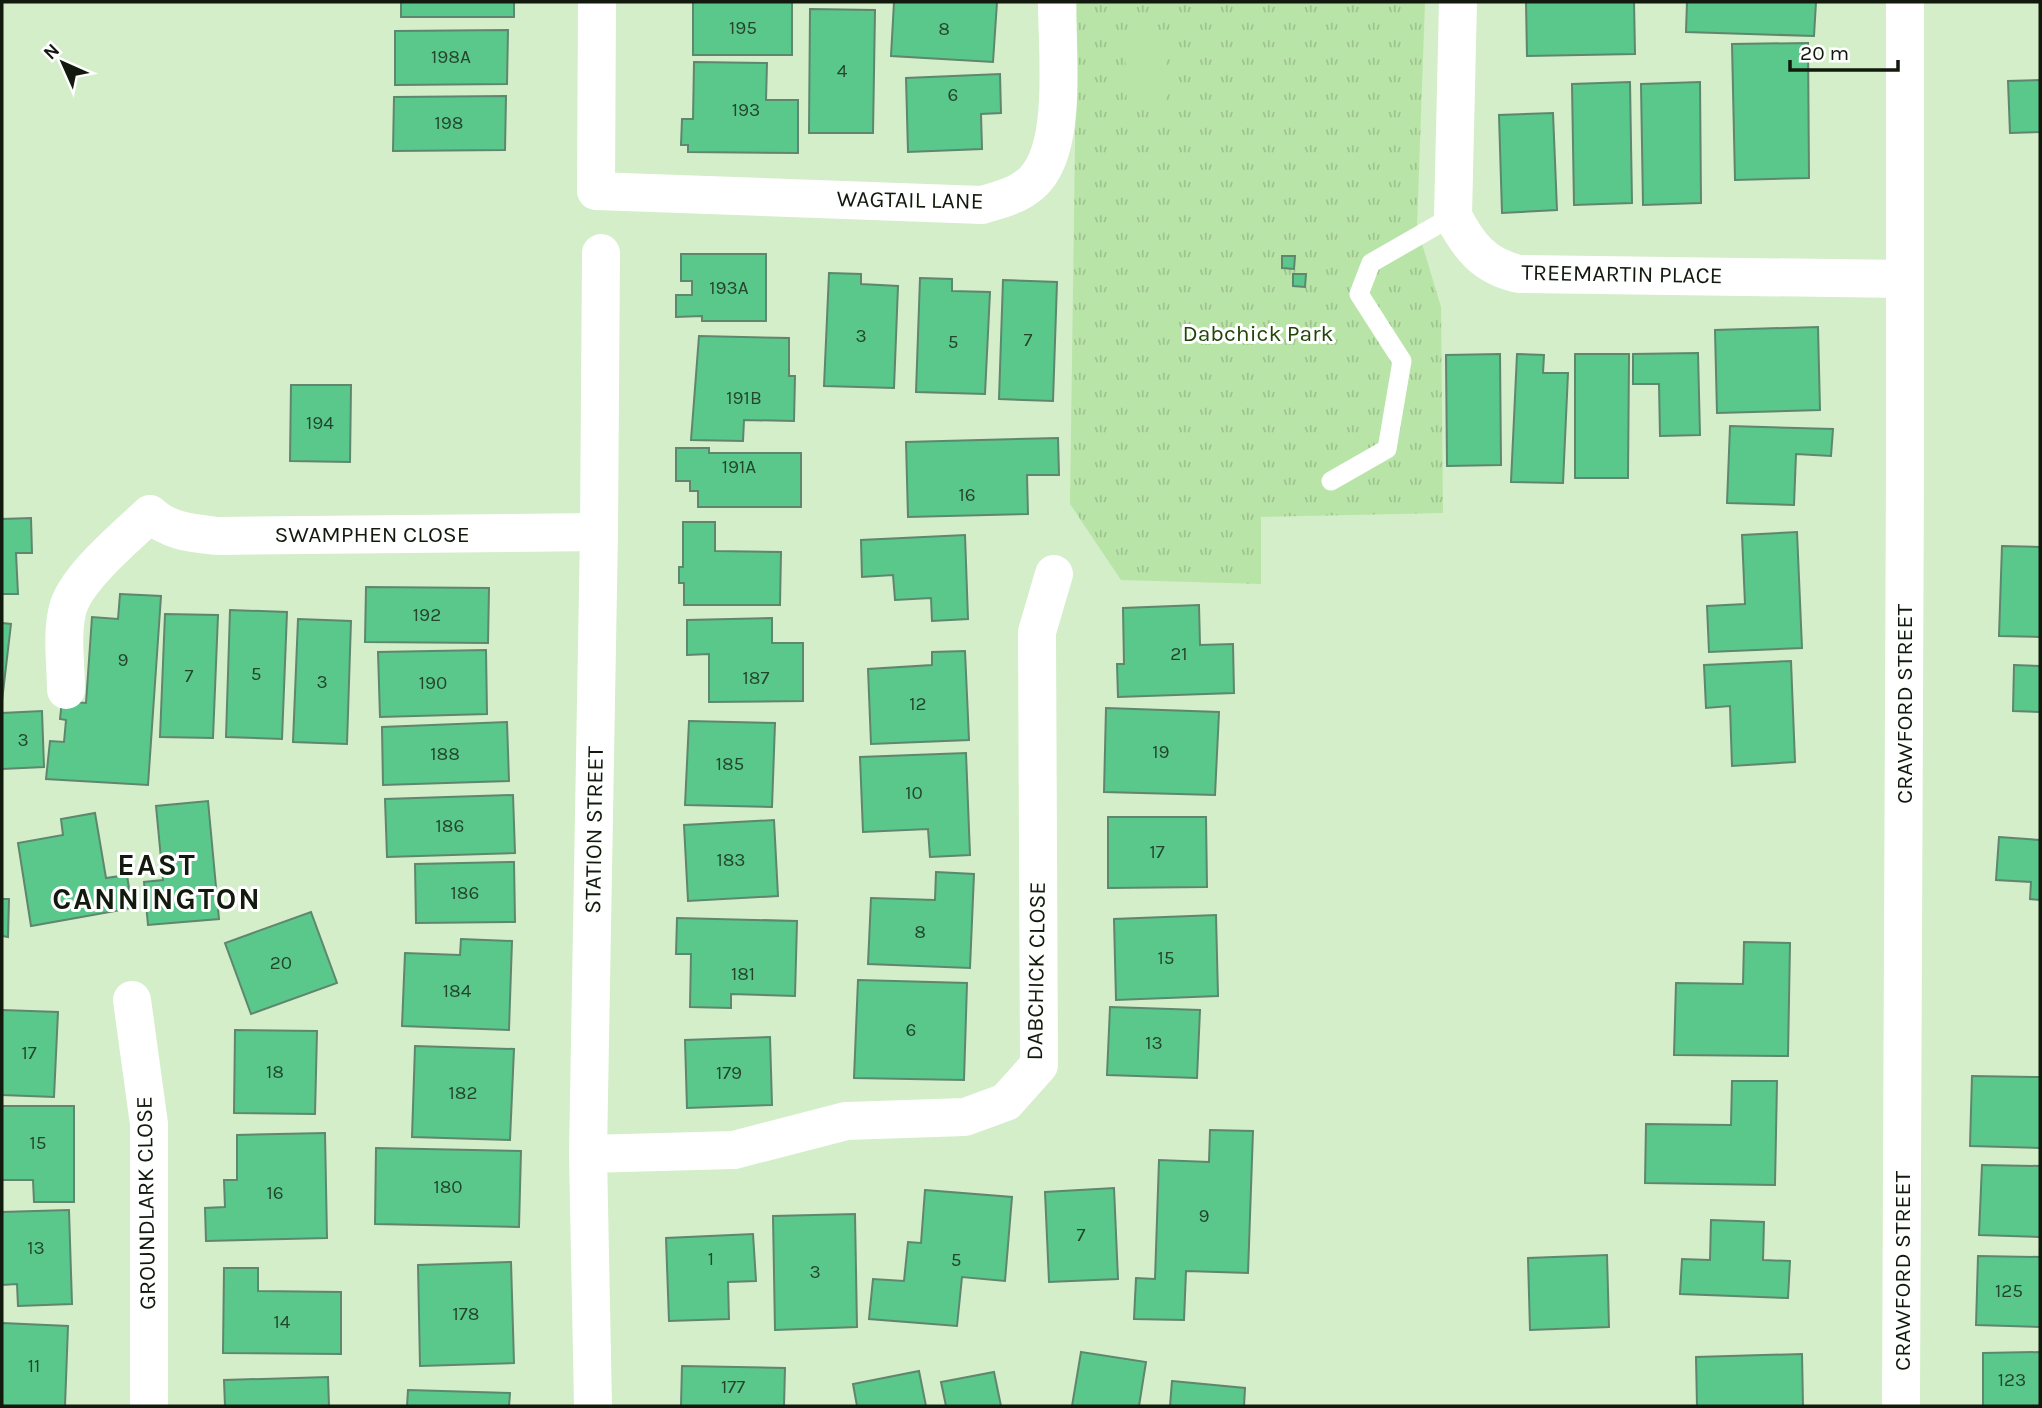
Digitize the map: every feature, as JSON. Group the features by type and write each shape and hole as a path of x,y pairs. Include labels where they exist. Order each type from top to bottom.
{"street":[{"name":"WAGTAIL LANE","path":"597,2 596,191 982,205 1017,194 1037,178 1049,159 1057,118 1058,2"},
{"path":"1454,216 1458,2"},
{"name":"CRAWFORD STREET","path":"1901,1406 1905,2"},
{"name":"TREEMARTIN PLACE","path":"1454,216 1465,240 1484,258 1500,270 1519,274 1905,279"},
{"name":"STATION STREET","path":"593,1406 588,1154 601,253"},
{"name":"SWAMPHEN CLOSE","path":"66,690 66,625 72,598 91,572 150,513 159,523 180,532 218,536 599,532"},
{"name":"DABCHICK CLOSE","path":"588,1154 734,1150 846,1121 965,1117 1006,1102 1039,1066 1037,632 1054,574"},
{"name":"GROUNDLARK CLOSE","path":"132,1000 149,1124 149,1406"}],"lane":[{"path":"1331,481 1387,449 1402,362 1359,294 1371,263 1454,216"}],"green space":[{"name":"Dabchick Park","path":"1077,2 1425,2 1417,227 1441,307 1443,513 1261,517 1261,584 1121,580 1070,504"},
{"path":"1165,29 1165,103 1127,107 1125,44"}],"building":[{"path":"401,2 514,2 514,17 401,17"},
{"path":"693,2 792,2 792,55 693,55"},
{"path":"894,2 997,2 993,62 891,56"},
{"path":"1526,2 1634,2 1635,54 1527,56"},
{"path":"1687,2 1816,2 1814,36 1686,32"},
{"path":"810,9 875,10 873,133 809,133"},
{"path":"508,30 507,84 395,85 395,31"},
{"path":"1808,43 1809,178 1735,180 1732,44"},
{"path":"694,62 767,63 766,100 798,100 798,153 688,152 688,145 681,145 682,119 693,119"},
{"path":"1000,74 1001,113 981,114 982,149 908,152 906,78"},
{"path":"2040,80 2040,132 2010,133 2008,81"},
{"path":"1630,82 1632,203 1574,205 1572,84"},
{"path":"1700,82 1701,203 1643,205 1641,84"},
{"path":"506,96 505,150 393,151 394,97"},
{"path":"1553,113 1557,210 1502,213 1499,115"},
{"path":"681,254 766,254 766,321 702,321 702,316 676,317 676,295 692,295 692,281 681,281"},
{"path":"1282,256 1295,256 1294,269 1282,268"},
{"path":"829,273 861,274 861,284 898,286 894,388 824,386"},
{"path":"1293,274 1306,274 1305,287 1293,286"},
{"path":"920,278 952,279 952,291 990,292 985,394 916,392"},
{"path":"1003,280 1057,282 1053,401 999,399"},
{"path":"1818,327 1820,410 1717,413 1715,330"},
{"path":"699,336 789,338 789,376 795,376 794,421 744,420 743,441 691,440"},
{"path":"1698,353 1700,435 1660,436 1659,384 1633,384 1633,354"},
{"path":"1500,354 1501,465 1447,466 1446,355"},
{"path":"1517,354 1544,355 1543,373 1568,373 1563,483 1511,482"},
{"path":"1575,354 1629,354 1628,478 1575,478"},
{"path":"291,385 351,385 350,462 290,461"},
{"path":"1730,426 1833,429 1831,456 1796,454 1794,505 1727,503"},
{"path":"1058,438 1059,475 1027,475 1028,514 908,517 906,442"},
{"path":"676,448 709,448 709,453 801,453 801,507 698,507 698,491 690,491 690,481 676,481"},
{"path":"31,518 32,553 16,553 18,594 2,594 2,519"},
{"path":"683,522 715,522 715,551 781,552 780,605 684,605 684,583 679,583 679,567 683,567"},
{"path":"1797,532 1802,648 1709,652 1707,606 1745,604 1742,535"},
{"path":"965,535 968,619 932,621 931,598 895,600 893,575 862,577 861,540"},
{"path":"2002,546 2040,547 2040,637 1999,636"},
{"path":"366,587 489,588 488,643 365,642"},
{"path":"120,594 161,596 148,785 46,779 50,741 64,742 66,720 60,719 62,701 86,703 92,617 118,619"},
{"path":"1199,605 1200,645 1233,644 1234,693 1118,697 1117,664 1124,664 1123,608"},
{"path":"230,610 287,612 282,739 226,737"},
{"path":"165,614 218,615 213,738 160,737"},
{"path":"772,618 772,643 803,643 803,701 709,702 709,654 687,655 687,620"},
{"path":"298,619 351,621 347,744 293,742"},
{"path":"2,623 11,624 2,701"},
{"path":"486,650 487,714 380,717 378,652"},
{"path":"965,651 969,740 871,744 868,669 932,665 932,652"},
{"path":"1791,661 1795,762 1732,766 1730,706 1706,708 1704,665"},
{"path":"2014,665 2040,666 2040,712 2013,711"},
{"path":"1106,708 1219,712 1215,795 1104,792"},
{"path":"42,711 44,767 2,769 2,713"},
{"path":"689,721 775,723 772,807 685,805"},
{"path":"507,722 509,781 383,785 382,727"},
{"path":"966,753 970,855 930,857 928,829 863,832 860,757"},
{"path":"513,795 515,853 387,857 385,799"},
{"path":"208,801 219,919 148,925 144,882 163,880 156,806"},
{"path":"95,813 106,878 127,875 132,908 31,926 18,843 63,835 61,819"},
{"path":"1108,817 1206,817 1207,887 1108,888"},
{"path":"774,820 778,896 688,901 684,825"},
{"path":"1999,837 2040,840 2040,900 2030,899 2031,882 1996,880"},
{"path":"514,862 515,922 416,923 415,864"},
{"path":"936,872 974,874 970,968 868,964 871,898 935,900"},
{"path":"2,899 9,899 8,937 2,936"},
{"path":"311,912 337,983 251,1014 225,943"},
{"path":"1216,915 1218,996 1116,1000 1114,919"},
{"path":"677,918 797,921 795,996 731,994 731,1008 690,1007 691,954 676,954"},
{"path":"461,939 512,941 509,1030 402,1026 405,953 460,955"},
{"path":"1744,942 1790,943 1788,1056 1674,1055 1676,983 1743,984"},
{"path":"858,980 967,983 964,1080 854,1078"},
{"path":"1110,1007 1200,1010 1197,1078 1107,1075"},
{"path":"2,1010 58,1012 54,1097 2,1095"},
{"path":"235,1030 317,1031 315,1114 234,1113"},
{"path":"770,1037 772,1105 687,1108 685,1040"},
{"path":"415,1046 514,1049 510,1140 412,1137"},
{"path":"1972,1076 2040,1077 2040,1148 1970,1146"},
{"path":"1732,1081 1777,1081 1775,1185 1645,1183 1646,1124 1731,1125"},
{"path":"2,1106 74,1106 74,1202 34,1202 33,1180 2,1180"},
{"path":"1210,1130 1253,1131 1248,1273 1186,1271 1184,1320 1134,1319 1136,1278 1155,1279 1159,1160 1209,1162"},
{"path":"325,1133 327,1238 206,1241 205,1208 225,1207 224,1180 237,1180 237,1135"},
{"path":"376,1148 521,1151 519,1227 375,1224"},
{"path":"1982,1165 2040,1166 2040,1237 1979,1235"},
{"path":"1114,1188 1118,1279 1049,1282 1045,1192"},
{"path":"925,1190 1012,1197 1005,1281 962,1277 957,1326 869,1319 873,1279 904,1281 908,1242 921,1243"},
{"path":"69,1210 72,1304 18,1306 17,1284 2,1285 2,1212"},
{"path":"855,1214 857,1327 775,1330 773,1216"},
{"path":"1711,1220 1764,1222 1763,1260 1790,1261 1788,1298 1680,1294 1682,1259 1710,1260"},
{"path":"753,1234 756,1281 728,1282 729,1319 669,1321 666,1238"},
{"path":"1607,1255 1609,1327 1530,1330 1528,1258"},
{"path":"1978,1256 2040,1257 2040,1327 1976,1325"},
{"path":"511,1262 514,1363 420,1366 418,1265"},
{"path":"224,1268 258,1268 258,1291 341,1292 341,1354 223,1353"},
{"path":"2,1323 68,1326 65,1406 2,1406"},
{"path":"1081,1352 1146,1362 1139,1406 1072,1406"},
{"path":"2040,1352 2040,1406 1983,1406 1983,1353"},
{"path":"1802,1354 1803,1406 1697,1406 1696,1357"},
{"path":"682,1366 785,1368 784,1406 681,1406"},
{"path":"919,1371 926,1406 857,1406 853,1384"},
{"path":"994,1372 1001,1406 946,1406 941,1382"},
{"path":"328,1377 329,1406 225,1406 224,1380"},
{"path":"1172,1381 1245,1388 1244,1406 1170,1406"},
{"path":"408,1390 510,1393 509,1406 407,1406"}],"district":[{"name":"EAST CANNINGTON","path":"157,882"}]}
